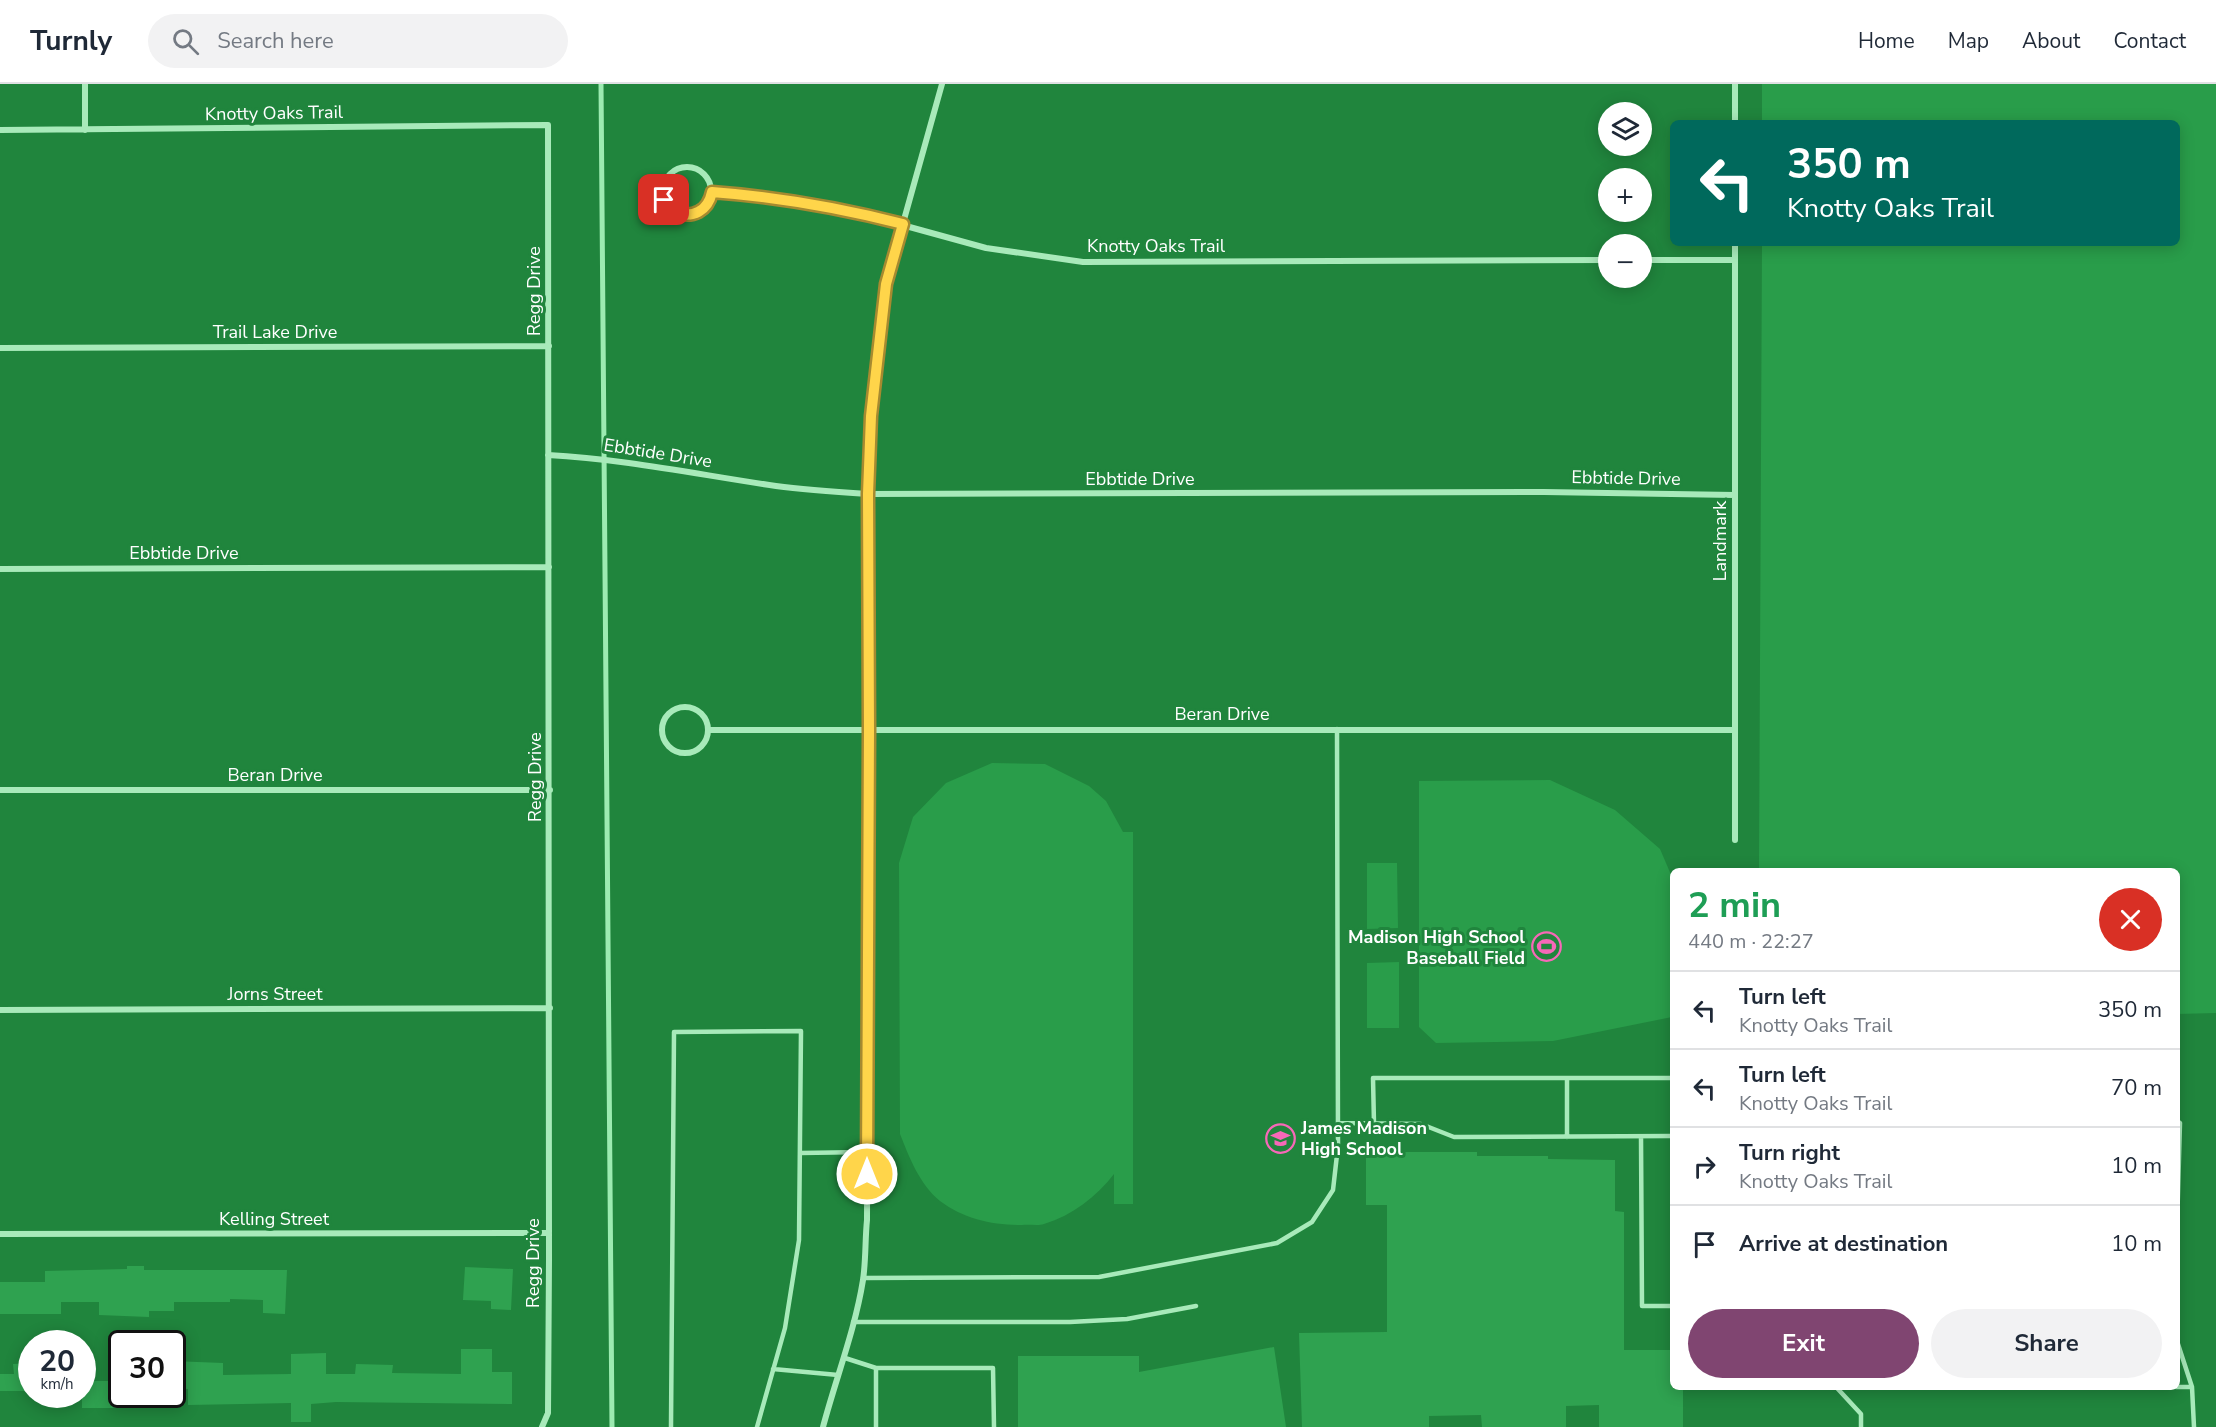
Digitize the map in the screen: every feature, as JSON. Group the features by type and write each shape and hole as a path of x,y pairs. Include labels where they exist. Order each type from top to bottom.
{"street":[{"path":"85,84 85,130"},
{"path":"823,1427 844,1358 863,1278 867,1152 868,494 871,396 886,284 942,84"},
{"path":"1735,84 1735,120"},
{"name":"Knotty Oaks Trail","path":"0,130 548,126"},
{"name":"Regg Drive","path":"542,1427 548,1413 550,1008 548,126"},
{"path":"687,166 702,172 707,177 712,192 705,207 691,215 682,215 668,207 662,191 667,176 687,166"},
{"name":"Knotty Oaks Trail","path":"712,192 776,197 844,209 987,248 1083,262 1598,260"},
{"name":"Landmark","path":"1735,246 1735,840"},
{"path":"1652,260 1735,260"},
{"name":"Trail Lake Drive","path":"0,348 549,346"},
{"name":"Ebbtide Drive","path":"548,455 584,457 779,486 868,494 1544,492 1735,495"},
{"name":"Ebbtide Drive","path":"0,569 549,567"},
{"path":"685,706 699,711 704,716 708,730 707,738 697,750 682,753 668,745 662,731 666,717 671,711 685,706"},
{"name":"Beran Drive","path":"708,730 1735,730"},
{"name":"Beran Drive","path":"0,790 550,790"},
{"name":"Jorns Street","path":"0,1010 550,1008"},
{"name":"Kelling Street","path":"0,1234 548,1233"}],"lane":[{"path":"863,1278 1099,1277 1277,1243 1312,1222 1333,1190 1338,1123 1337,729"},
{"path":"671,1427 674,1032 801,1031 799,1240 785,1328 757,1427"},
{"path":"1374,1124 1373,1078 1670,1078"},
{"path":"1567,1078 1567,1137"},
{"path":"1338,1123 1421,1124 1454,1137 1670,1136"},
{"path":"1641,1137 1642,1306 1670,1306"},
{"path":"800,1153 867,1152"},
{"path":"853,1322 1127,1319 1196,1306"},
{"path":"2180,1350 2192,1387 2194,1427"},
{"path":"844,1358 876,1368 993,1368 994,1427"},
{"path":"876,1368 876,1427"},
{"path":"773,1369 838,1375"},
{"path":"2180,1387 2192,1387"},
{"path":"1839,1390 1861,1414 1861,1427"}],"green space":[{"path":"1762,84 2216,84 2216,1013 2180,1014 2180,868 1759,868 1762,246 2180,246 2180,120 1762,120"},
{"path":"992,763 1045,764 1089,786 1106,801 1123,832 1133,832 1133,1204 1114,1204 1114,1174 1083,1204 1065,1216 1039,1225 989,1222 969,1217 949,1207 933,1194 921,1179 900,1134 899,863 913,817 946,783"},
{"name":"Madison High School Baseball Field","path":"1550,780 1615,810 1660,849 1670,872 1670,1017 1553,1041 1436,1043 1419,1027 1419,781"},
{"path":"1367,863 1397,863 1398,928 1367,929"},
{"path":"1399,962 1399,1028 1367,1028 1367,963"}],"building":[{"path":"1366,1152 1477,1152 1477,1156 1548,1156 1548,1159 1615,1160 1615,1211 1624,1212 1624,1350 1670,1350 1670,1390 1683,1390 1683,1427 1599,1427 1599,1405 1566,1406 1566,1427 1482,1427 1481,1415 1429,1416 1429,1427 1302,1427 1299,1333 1387,1332 1387,1205 1366,1205"},
{"path":"127,1266 144,1266 144,1270 287,1270 285,1314 263,1313 263,1300 230,1299 230,1302 174,1302 174,1311 149,1311 149,1317 99,1315 99,1302 61,1302 61,1314 0,1314 0,1282 45,1282 45,1271 127,1269"},
{"path":"465,1267 513,1269 511,1310 491,1309 491,1301 463,1300"},
{"path":"1274,1347 1286,1427 1018,1427 1018,1356 1139,1356 1139,1372"},
{"path":"461,1349 492,1349 492,1372 512,1372 512,1404 336,1402 311,1404 311,1422 291,1422 291,1403 188,1405 188,1389 186,1389 186,1362 223,1363 223,1375 291,1374 291,1354 326,1353 326,1374 355,1374 356,1364 393,1365 392,1373 461,1374"},
{"path":"13,1364 18,1364 18,1391 0,1391 0,1374 14,1374"},
{"path":"96,1381 108,1381 108,1408 96,1408"}],"waterway":[{"path":"601,84 612,1427"}],"place":[{"name":"Madison High School Baseball Field","path":"1546,947"},
{"name":"James Madison High School","path":"1280,1138"}],"route":[{"path":"664,200 674,212 691,215 699,213 705,207 712,192 776,197 844,209 903,224 886,284 871,396 868,494 867,1174"}]}
